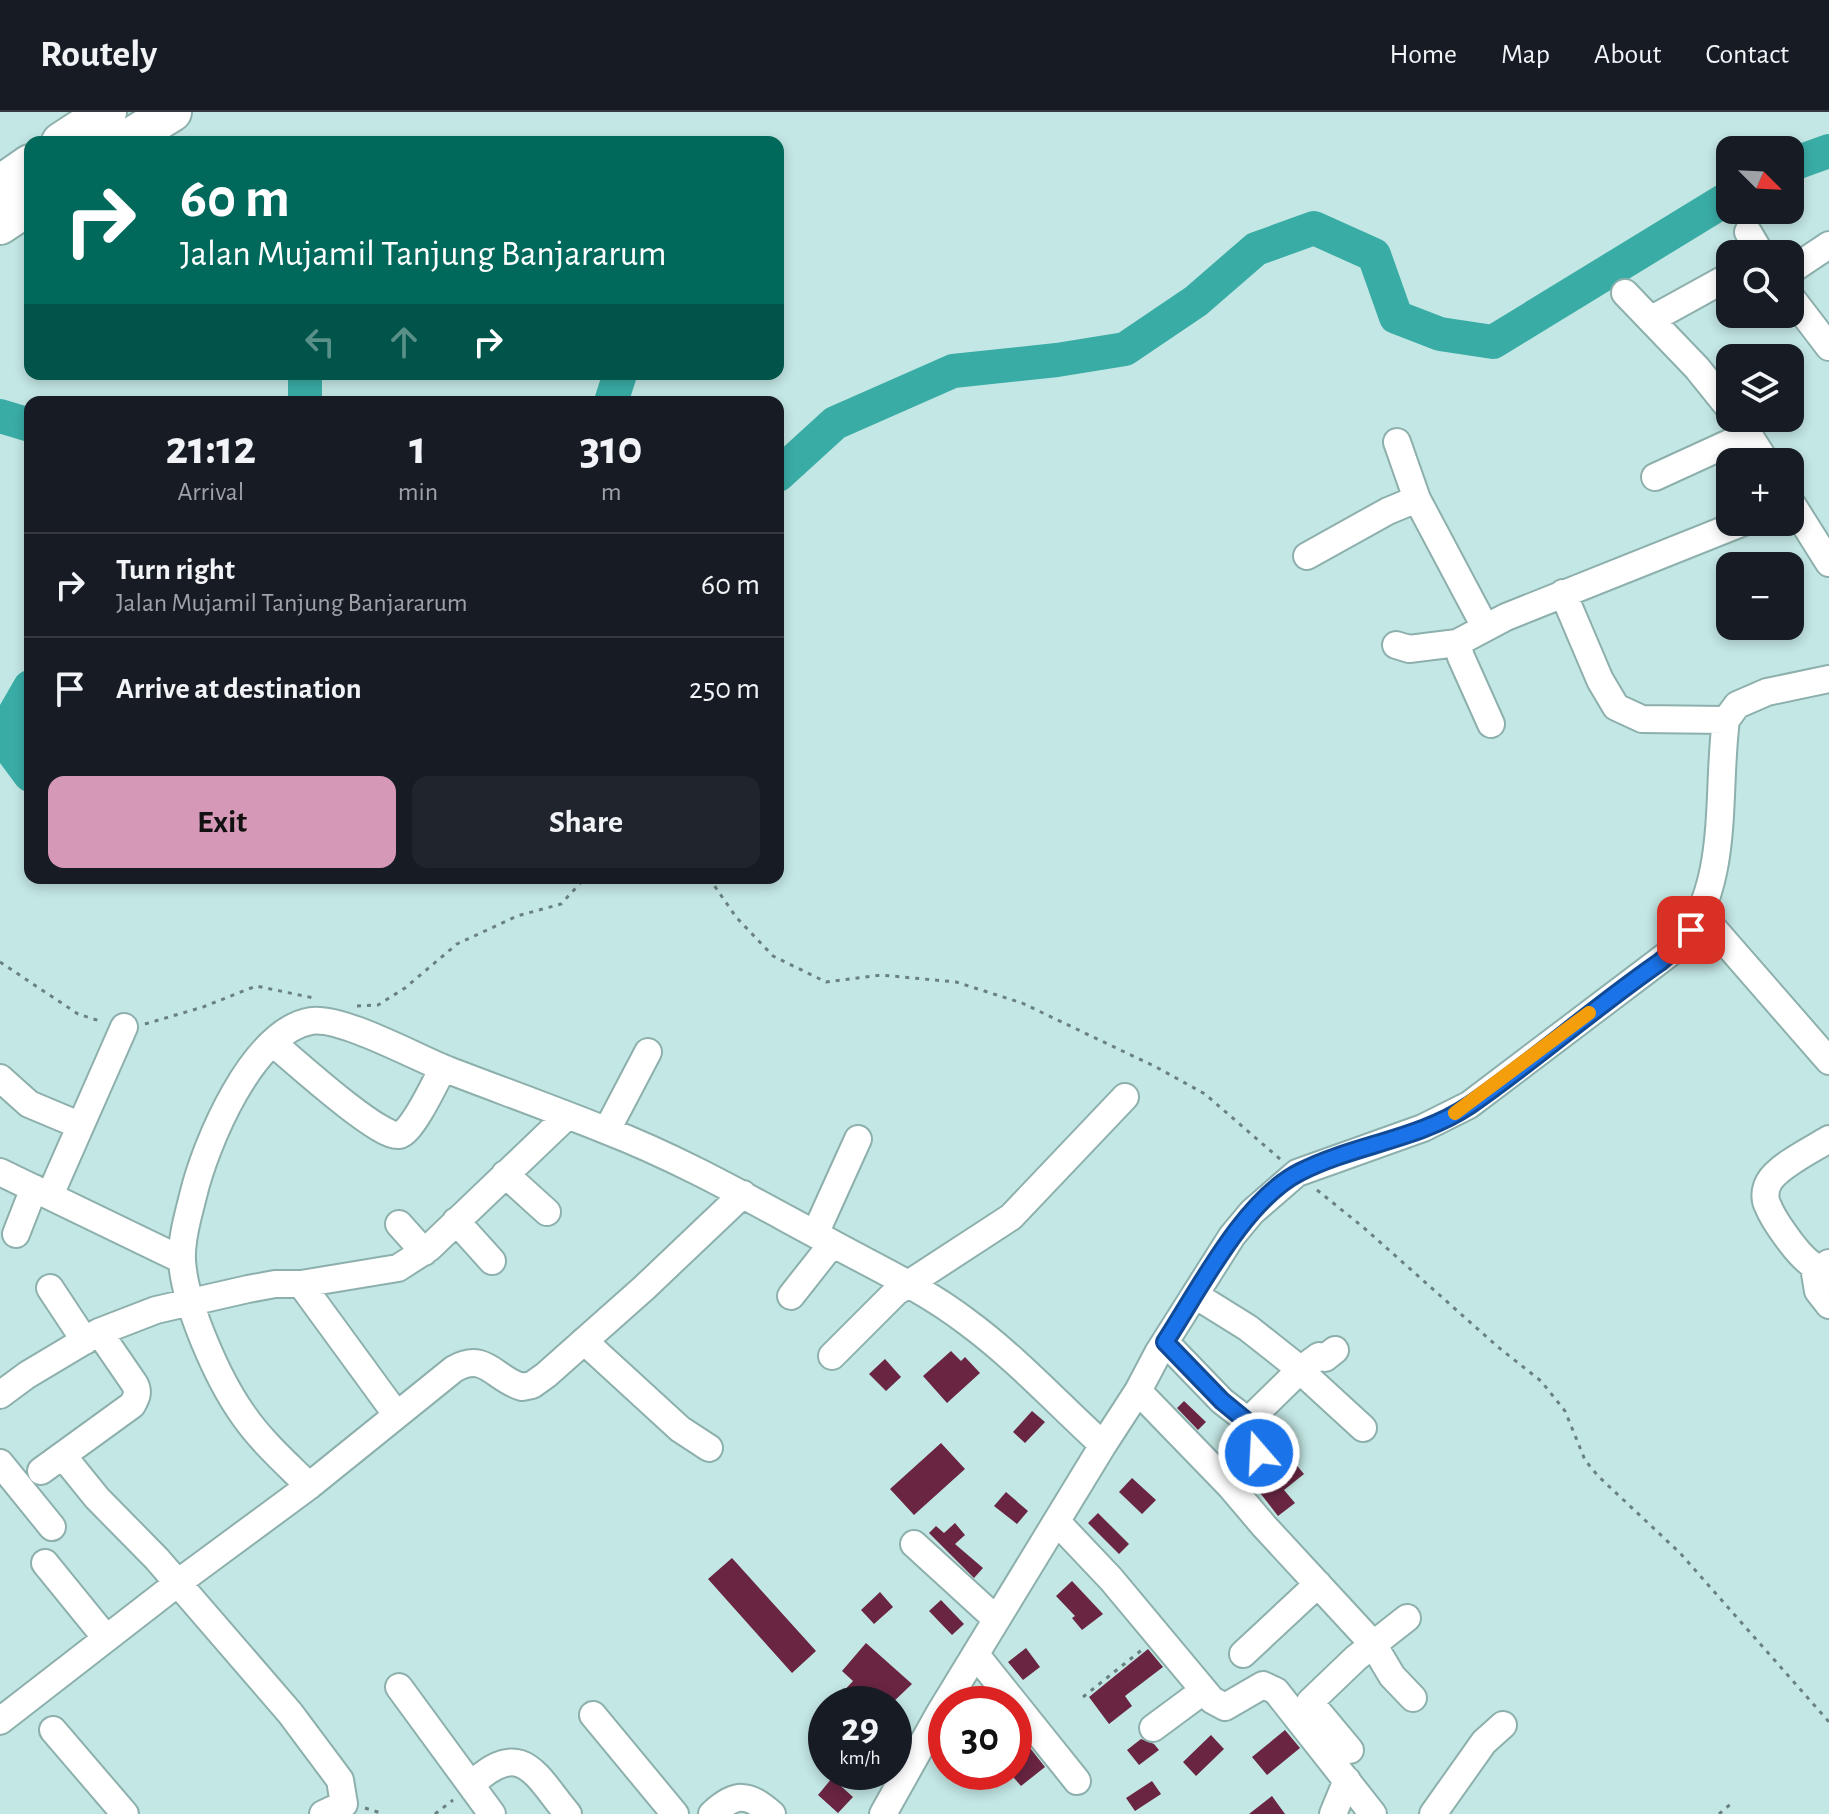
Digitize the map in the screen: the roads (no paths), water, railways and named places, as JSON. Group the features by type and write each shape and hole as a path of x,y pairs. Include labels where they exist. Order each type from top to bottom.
{"highway":[{"path":"70,136 107,112"},
{"path":"133,136 172,112"},
{"path":"0,185 24,168"},
{"path":"0,225 24,209"}],"street":[{"path":"1804,262 1829,245"},
{"path":"1652,319 1716,284"},
{"path":"1625,293 1652,319 1716,393"},
{"path":"1804,314 1829,347"},
{"path":"1655,477 1733,432"},
{"path":"1397,442 1417,499 1485,627"},
{"path":"1307,556 1388,511 1417,499"},
{"path":"1804,514 1820,526 1829,563"},
{"path":"1396,645 1409,649 1457,643 1485,627 1563,593 1716,533"},
{"path":"1563,593 1600,680 1616,707 1642,719 1724,733"},
{"path":"1457,643 1491,724"},
{"path":"912,1749 939,1714 1165,1342 1232,1236 1252,1212 1289,1180 1423,1128 1469,1105 1660,962 1686,938 1700,913 1712,872 1724,733 1737,705 1767,692 1829,679"},
{"path":"1700,913 1829,1061"},
{"path":"309,1486 244,1417 226,1387 190,1303 182,1260 196,1179 225,1106 273,1043 305,1023 327,1021 607,1130 743,1194 909,1285 965,1320 1002,1350 1103,1445"},
{"path":"16,1234 79,1125 124,1027"},
{"path":"273,1043 337,1097 375,1125 395,1135 402,1134 411,1125 443,1068"},
{"path":"607,1130 648,1052"},
{"path":"0,1078 29,1104 79,1125"},
{"path":"832,1356 896,1292 1011,1217 1125,1097"},
{"path":"0,1395 92,1336 156,1310 261,1287 390,1271 424,1252 567,1116"},
{"path":"791,1296 824,1239 858,1139"},
{"path":"1829,1139 1775,1174 1766,1190 1768,1206 1802,1257 1822,1265 1818,1291 1829,1305"},
{"path":"0,1172 182,1260"},
{"path":"505,1174 547,1212"},
{"path":"0,1721 309,1486 396,1414 463,1364 478,1362 515,1385 527,1387 546,1375 743,1194"},
{"path":"456,1221 492,1261"},
{"path":"399,1224 424,1252"},
{"path":"301,1284 396,1414"},
{"path":"50,1288 137,1388 137,1398 132,1405 52,1463 97,1498 178,1583 290,1713 340,1780 344,1804 323,1814"},
{"path":"1195,1295 1248,1328 1300,1370 1363,1428"},
{"path":"584,1341 669,1420 709,1448"},
{"path":"1165,1342 1222,1401 1263,1437 1261,1449 1231,1487"},
{"path":"1248,1421 1300,1370 1319,1356 1325,1358 1335,1350"},
{"path":"1138,1391 1231,1487 1373,1644 1392,1676 1413,1698"},
{"path":"0,1463 52,1527"},
{"path":"1057,1522 1111,1579 1216,1704 1225,1707 1263,1685 1276,1691 1373,1814"},
{"path":"914,1544 996,1619"},
{"path":"45,1563 106,1638"},
{"path":"1243,1654 1318,1584"},
{"path":"1350,1750 1310,1702 1373,1644 1407,1618"},
{"path":"976,1655 1077,1781"},
{"path":"399,1687 492,1814"},
{"path":"1153,1728 1203,1691"},
{"path":"593,1715 675,1814"},
{"path":"1433,1814 1484,1742 1503,1725"},
{"path":"53,1730 125,1814"},
{"path":"471,1785 487,1769 509,1762 523,1764 537,1773 568,1814"},
{"path":"1333,1814 1347,1780"},
{"path":"883,1814 887,1790"},
{"path":"712,1814 731,1800 743,1797 754,1799 772,1814"}],"waterway":[{"path":"1804,160 1829,151"},
{"path":"784,470 835,423 953,371 1125,349 1196,301 1256,249 1314,228 1374,255 1396,317 1440,334 1493,342 1716,206"},
{"path":"305,380 305,396"},
{"path":"613,396 618,380"},
{"path":"0,416 24,423"},
{"path":"24,697 7,727 13,752 24,767"}]}
